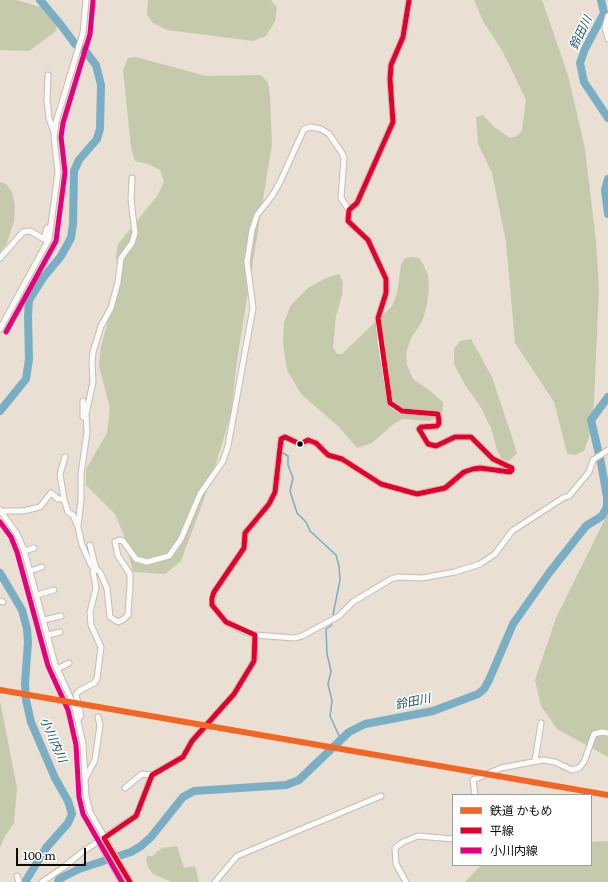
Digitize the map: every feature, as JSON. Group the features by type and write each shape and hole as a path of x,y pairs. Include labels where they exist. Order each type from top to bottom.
{"street":[{"path":"54,133 83,33 86,0"},
{"path":"409,0 403,37 391,65 390,79 393,122 378,159 357,203 350,210 348,221 368,240 386,279 386,293 378,318 382,356 390,402 394,408 402,411 438,414 439,423 437,426 421,427 419,429 428,444 436,446 455,437 471,437 493,458 512,468 512,470 510,472 480,468 473,469 464,472 445,488 416,494 381,484 342,459 328,455 312,441 308,440 305,443 300,444 285,437 281,439 275,492 269,504 245,533 242,552 214,592 212,605 226,622 255,634 294,638 302,636 339,616 353,602 391,579 398,577 422,578 455,572 480,564 495,554 512,531 563,498 569,496 589,472 593,460 608,450"},
{"path":"608,16 605,27 608,39"},
{"path":"0,329 49,239 58,172 54,133 49,118 47,100 48,75"},
{"path":"65,457 60,474 64,500 68,512 73,515 78,527 82,545 95,569 100,572 107,588 110,617 118,622 128,615 130,574 118,556 115,542 119,540 123,541 136,559 147,562 169,556 181,539 200,494 223,461 228,446 253,308 247,262 252,230 258,215 278,186 304,129 310,127 325,131 332,137 342,153 344,158 341,198 350,210"},
{"path":"78,527 86,414 93,382 93,352 101,326 111,308 118,282 121,258 132,243 135,233 131,200 132,178"},
{"path":"0,258 23,232 30,231 44,239 47,228 51,228"},
{"path":"83,401 83,416 86,422"},
{"path":"1,511 23,511 40,507 51,493 58,499 64,500"},
{"path":"1,511 16,534 24,551 57,669 68,685 78,720 86,796 90,812 130,882"},
{"path":"78,720 81,715 76,695 78,691 97,680 100,647 91,625 90,612 96,588 93,571 95,569 90,545"},
{"path":"24,551 34,548"},
{"path":"30,571 42,567"},
{"path":"37,595 54,590"},
{"path":"44,620 61,616"},
{"path":"48,635 60,632"},
{"path":"125,788 142,774 152,775 183,757 192,741 234,694 254,660 255,634"},
{"path":"57,669 69,663"},
{"path":"85,779 95,760 100,725 98,717"},
{"path":"535,761 541,723"},
{"path":"475,794 473,780 501,768 543,760 555,762 572,770 579,768 584,762 594,734 602,732 608,733"},
{"path":"42,882 81,853 136,816 152,775"},
{"path":"215,882 237,856 381,796"},
{"path":"406,882 396,864 395,848 403,842 418,836 452,840"},
{"path":"99,842 122,882"},
{"path":"17,876 19,882"}],"green space":[{"path":"0,0 16,0 52,10 60,19 55,32 29,51 0,50"},
{"path":"148,0 271,0 277,8 275,21 266,36 253,41 167,30 153,23 147,15"},
{"path":"474,0 542,0 568,75 585,149 596,241 599,289 594,402 590,434 584,451 575,455 567,453 554,402 515,343 506,242 492,173 478,144 476,117 483,115 494,127 510,138 517,136 522,130 526,100 503,52 483,21"},
{"path":"136,57 206,76 260,75 268,82 270,96 272,144 237,360 231,414 211,480 181,561 165,574 133,572 124,535 115,514 86,485 86,469 107,433 110,408 99,366 101,346 120,279 116,256 118,244 157,196 164,182 160,170 148,164 135,161 131,147 123,70 128,58"},
{"path":"0,182 6,184 12,192 15,205 14,221 7,243 0,252"},
{"path":"405,258 419,258 423,264 428,275 429,288 427,305 422,322 411,338 406,353 407,365 413,379 443,402 443,411 438,417 429,421 403,419 395,423 372,443 357,448 339,427 301,394 287,370 283,343 284,322 291,305 308,288 326,278 339,274 343,282 342,295 336,316 333,347 337,354 342,354 392,306 397,293 401,265"},
{"path":"471,339 492,377 517,453 509,461 502,459 497,450 491,428 480,406 465,385 454,364 454,349 460,341"},
{"path":"608,513 608,757 557,729 541,706 535,680 556,618"},
{"path":"0,701 17,788 14,823 5,836 0,848"},
{"path":"608,841 608,882 465,882 480,866 592,866 592,842"},
{"path":"177,846 184,868 195,866 199,882 172,882 153,874 148,867 146,861 147,856 152,856 162,848"}],"waterway":[{"name":"小川内川","path":"0,411 26,379 29,359 29,300 43,278 61,256 71,238 73,224 74,171 79,160 97,139 100,129 101,85 96,65 86,52 75,44 40,0"},
{"name":"鈴田川","path":"601,0 604,13 585,49 580,63 584,82 608,118"},
{"name":"鈴田川","path":"608,179 605,190 608,214"},
{"name":"鈴田川","path":"58,882 59,879 79,869 131,852 141,846 151,837 183,797 194,791 286,785 299,780 349,732 365,724 433,711 478,694 484,689 513,624 549,573 586,526 602,516 607,507 607,497 601,463 591,420 608,397"},
{"path":"283,453 288,456 288,465 293,478 290,491 297,513 306,522 310,531 336,555 339,566 340,580 333,615"},
{"name":"小川内川","path":"0,573 22,610 27,629 28,642 25,683 26,700 31,722 55,778 68,801 72,814 68,823 46,848 25,882"},
{"path":"332,625 326,629 327,654 331,671 328,684 332,701 330,716 341,740"}],"rail line":[{"name":"かもめ","path":"0,690 608,795"}],"transit line":[{"name":"平線","path":"255,635 226,622 212,605 212,598 214,592 244,548 245,533 269,504 275,492 281,439 285,437 300,444 308,440 316,443 328,455 342,459 381,484 417,494 445,488 464,472 473,469 480,468 510,472 512,470 512,468 493,459 471,437 455,437 436,446 428,444 419,429 421,427 437,426 439,423 438,414 402,411 390,403 378,318 386,293 386,279 368,240 348,221 349,210 357,203 393,122 390,79 391,65 403,37 409,0"},
{"name":"小川内線","path":"6,332 56,241 65,172 61,137 63,123 90,34 93,1"},
{"name":"小川内線","path":"0,522 11,537 17,552 48,666 68,710 76,745 79,797 83,814 122,882"},
{"name":"平線","path":"104,838 136,816 152,775 183,757 192,741 234,694 254,661 255,635"},
{"name":"平線","path":"104,838 130,882"}]}
